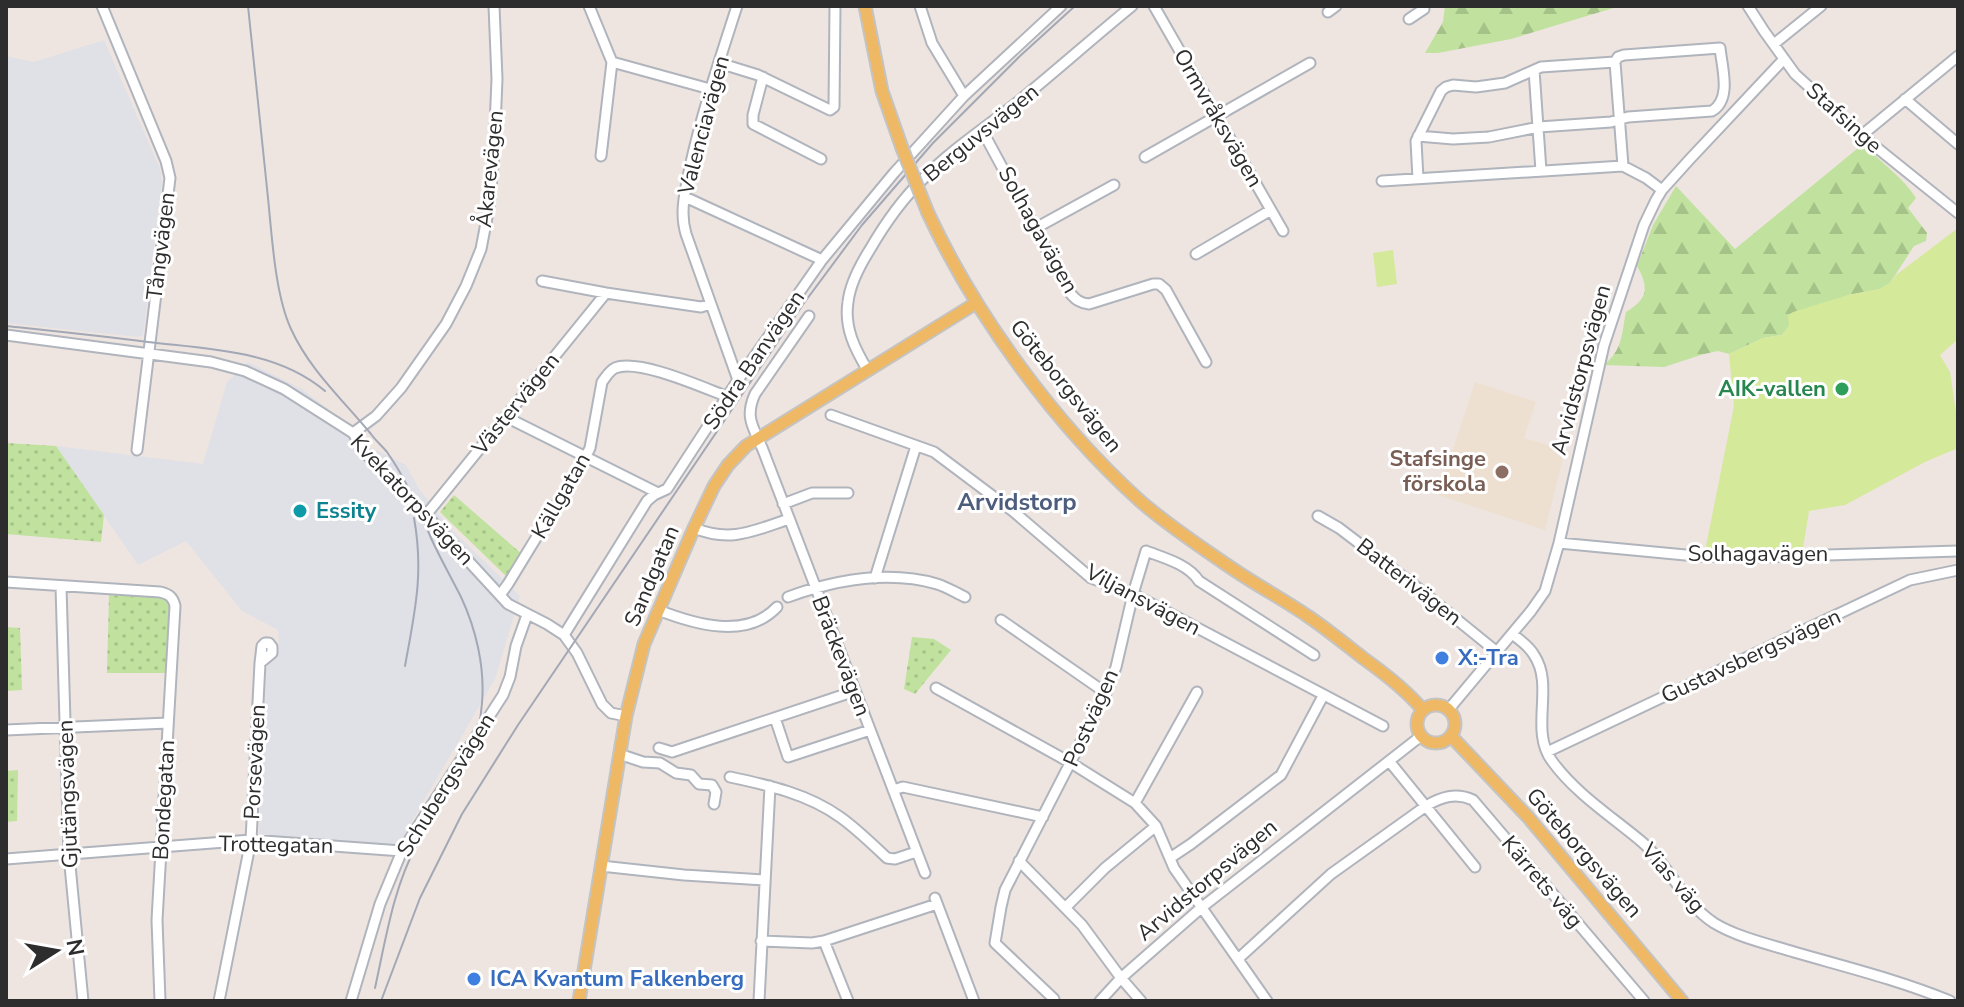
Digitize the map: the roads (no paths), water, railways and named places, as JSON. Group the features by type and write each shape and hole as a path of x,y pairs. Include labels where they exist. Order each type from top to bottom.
{"main road":[{"name":"Göteborgsvägen","path":"865,6 882,91 928,213 976,303 1033,383 1086,447 1142,502 1228,566 1320,626 1393,681 1422,709"},
{"name":"Sandgatan","path":"579,1001 619,754 644,644 714,486 746,446 976,303"},
{"path":"1436,704 1449,709 1455,722 1451,736 1437,743 1421,736 1416,724 1422,709 1436,704"},
{"name":"Göteborgsvägen","path":"1451,736 1528,817 1682,1001"}],"street":[{"name":"Tångvägen","path":"102,6 166,161 170,178 137,450"},
{"name":"Åkarevägen","path":"353,433 376,416 401,388 446,324 481,249 490,202 494,151 497,79 494,6"},
{"path":"589,6 612,62 601,156"},
{"name":"Valenciavägen","path":"737,6 692,157 683,224 738,380"},
{"path":"719,63 763,77 830,110 834,107 835,6"},
{"path":"920,6 932,43 964,96"},
{"name":"Södra Banvägen","path":"564,635 647,501 667,489 822,260 894,173 964,96 1061,6"},
{"name":"Berguvsvägen","path":"868,371 855,349 848,326 847,306 859,268 876,238 924,177 1132,6"},
{"name":"Ormvråksvägen","path":"1154,6 1283,231"},
{"path":"1409,19 1424,9 1422,6"},
{"name":"Stafsinge","path":"1748,6 1795,74 1862,135 1958,213"},
{"path":"1774,44 1821,6"},
{"path":"1418,136 1444,139 1489,137 1539,127 1620,120 1628,117 1712,111 1723,101 1720,48 1618,57 1615,62 1620,120 1623,166"},
{"path":"1862,135 1958,56"},
{"name":"Arvidstorpsvägen","path":"1449,709 1545,591 1559,543 1604,345 1644,225 1662,190 1784,59"},
{"path":"612,62 710,89"},
{"path":"1418,179 1418,136 1446,87 1505,83 1541,67 1615,62"},
{"path":"1145,157 1310,63"},
{"path":"1534,70 1541,171"},
{"path":"763,77 753,124 821,159"},
{"path":"1905,99 1958,144"},
{"name":"Solhagavägen","path":"982,130 1070,293 1081,303 1089,304 1153,284 1162,286 1206,362"},
{"path":"1382,181 1623,166 1662,190"},
{"path":"1034,229 1114,185"},
{"path":"685,197 822,260"},
{"path":"1196,254 1271,210"},
{"path":"542,281 701,307 711,304"},
{"name":"Västervägen","path":"426,515 606,293"},
{"name":"Bräckevägen","path":"809,316 757,390 749,414 925,873"},
{"name":"Kvekatorpsvägen","path":"6,335 211,362 258,376 284,389 353,433 365,453 508,604 564,635 577,653 602,704 611,713 626,716"},
{"name":"Källgatan","path":"500,595 590,448 602,382 608,373 629,366 645,368 728,397"},
{"name":"Viljansvägen","path":"831,415 934,452 1014,512 1091,578 1133,594 1383,726"},
{"path":"506,417 658,493"},
{"path":"875,578 916,446"},
{"path":"783,504 812,493 848,493"},
{"name":"Batterivägen","path":"1318,516 1411,583 1497,652"},
{"path":"694,528 726,536 789,519"},
{"name":"Solhagavägen","path":"1559,543 1696,556 1958,551"},
{"name":"Postvägen","path":"1054,999 995,943 1001,907 1005,890 1019,861 1106,693 1116,667 1146,551 1194,573 1199,581 1314,655"},
{"name":"Gustavsbergsvägen","path":"1547,752 1910,580 1958,570"},
{"path":"788,597 815,587 886,576 935,583 965,597"},
{"path":"6,582 61,587"},
{"name":"Bondegatan","path":"61,587 160,592 168,594 175,606 157,920 160,1001"},
{"name":"Gjutängsvägen","path":"61,587 69,855 83,1001"},
{"path":"658,610 686,621 721,626 755,623 767,618 777,607"},
{"name":"Schubergsvägen","path":"351,1001 380,904 402,851 503,695 527,615"},
{"path":"1001,620 1106,693"},
{"path":"1512,634 1534,653 1539,664 1542,734 1547,752"},
{"name":"Porsevägen","path":"219,1001 251,840 260,663"},
{"path":"936,688 1071,763 1135,803 1156,826 1174,868 1267,1001"},
{"path":"659,748 672,752 855,691"},
{"path":"1135,803 1197,692"},
{"path":"1170,858 1281,775 1323,696"},
{"path":"775,718 788,757 870,730"},
{"path":"6,730 168,723"},
{"name":"Arvidstorpsvägen","path":"1100,1001 1121,978 1201,908 1421,736"},
{"name":"Vias väg","path":"1547,752 1579,790 1664,864 1698,909 1714,923 1763,943 1899,982 1950,1001"},
{"path":"619,754 643,762 660,763 676,773 691,775 699,784 712,785 716,792 714,804"},
{"name":"Kärrets väg","path":"1389,761 1475,867"},
{"path":"730,777 791,793 838,816 887,858 895,859 916,852"},
{"path":"759,1001 770,786"},
{"path":"893,790 903,787 1043,817"},
{"name":"Kärrets väg","path":"1426,806 1449,796 1473,800 1644,1001"},
{"path":"1238,959 1331,874 1426,806"},
{"path":"1066,907 1105,868 1156,826"},
{"name":"Trottegatan","path":"6,859 251,840 402,851"},
{"path":"1019,861 1082,925 1141,1001"},
{"path":"601,866 764,880"},
{"path":"761,941 824,941 936,901 974,1001"},
{"path":"824,941 848,1001"}],"railway":[{"path":"248,6 273,247 286,315 307,358 387,452 400,473 461,597 481,662 482,703 474,742 458,776 417,844 402,878 375,988"},
{"path":"381,1001 420,898 462,814 518,725 804,303 862,225 933,143 1075,6"},
{"path":"6,326 241,354 286,367 325,391"},
{"path":"405,666 418,574 414,518"}],"place":[{"name":"AIK-vallen","path":"1842,389"},
{"name":"Stafsinge förskola","path":"1502,472"},
{"name":"Essity","path":"300,511"},
{"name":"X:-Tra","path":"1442,658"},
{"name":"ICA Kvantum Falkenberg","path":"474,979"}],"district":[{"name":"Arvidstorp","path":"1017,502"}]}
